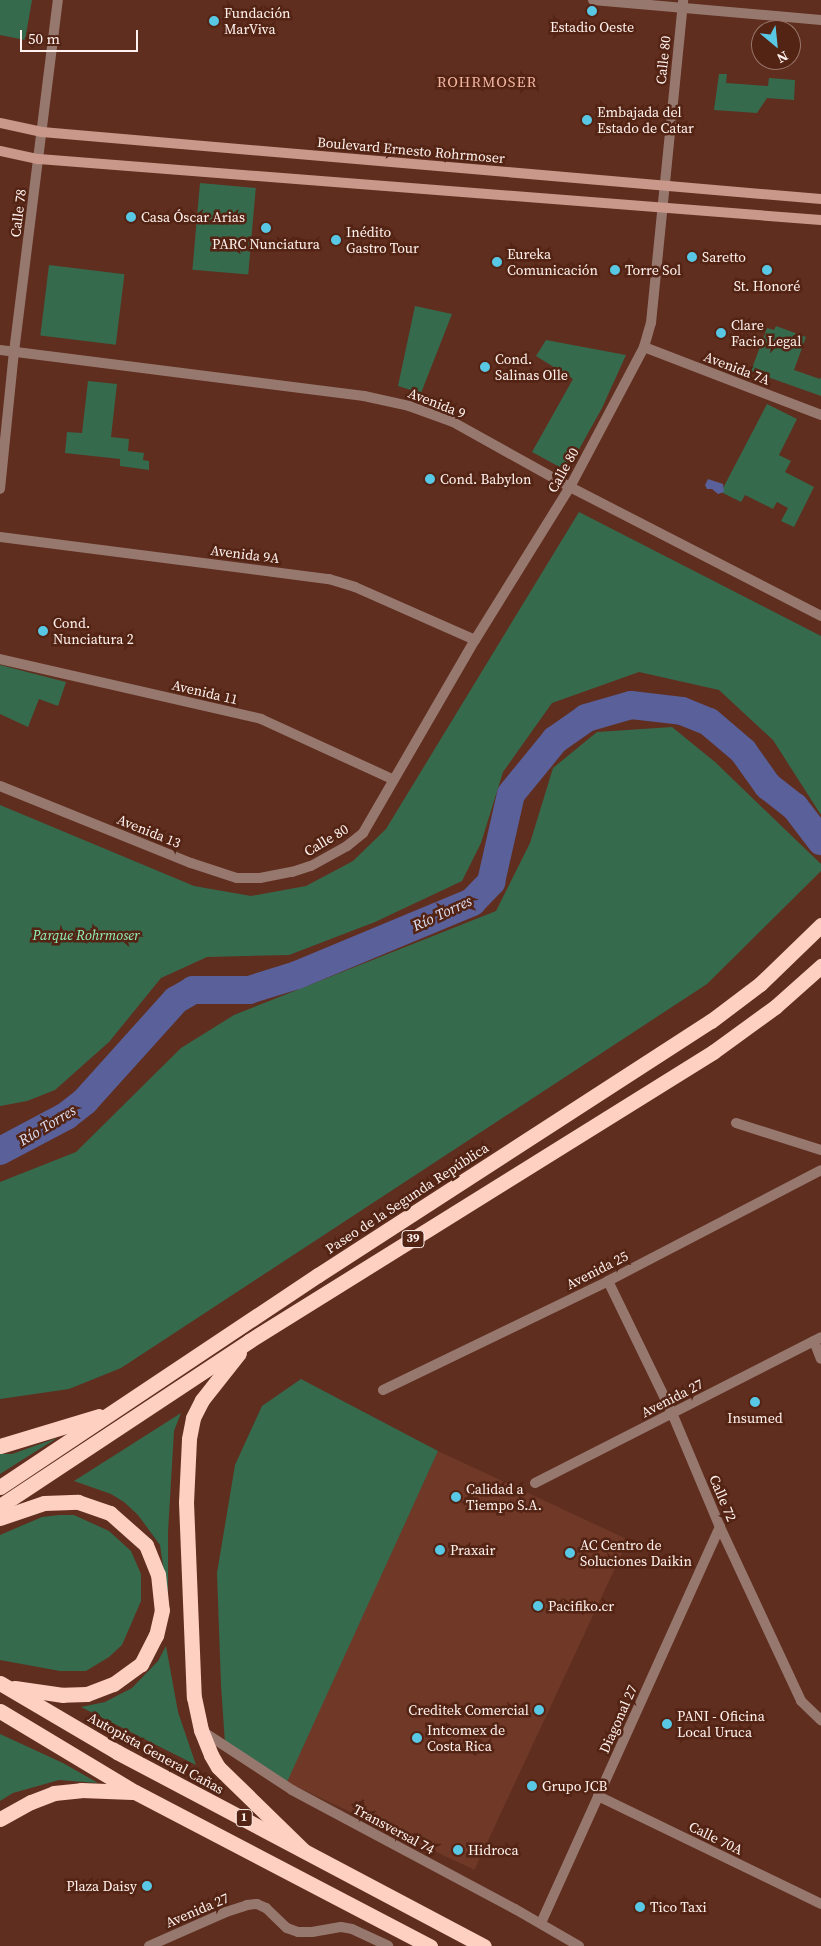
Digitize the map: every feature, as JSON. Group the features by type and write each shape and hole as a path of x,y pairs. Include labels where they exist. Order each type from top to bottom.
{"highway":[{"name":"Paseo de la Segunda República","path":"0,1487 318,1275 711,1021 760,984 821,925"},
{"name":"39","path":"0,1506 249,1341 713,1052 775,1007 821,966"},
{"path":"249,1341 202,1400 193,1418 189,1439 186,1502 192,1681 201,1730 218,1767 303,1850"},
{"path":"0,1446 114,1411"},
{"path":"0,1518 44,1503 78,1502 110,1514 146,1545 158,1574 162,1610 156,1635 141,1664 113,1684 87,1694 63,1695 3,1685"},
{"name":"Autopista General Cañas","path":"3,1685 117,1752 484,1946"},
{"name":"1","path":"0,1711 135,1792 430,1946"},
{"path":"0,1819 31,1802 54,1793 81,1790 135,1792"},
{"path":"461,1934 494,1946"}],"main road":[{"name":"Boulevard Ernesto Rohrmoser","path":"0,123 42,132 821,199"},
{"path":"0,151 39,160 821,220"}],"street":[{"name":"Calle 78","path":"0,489 14,352 58,0"},
{"path":"593,0 683,4 821,20"},
{"name":"Calle 80","path":"292,872 328,858 363,833 474,640 570,487 644,347 651,323 683,4"},
{"name":"Avenida 7A","path":"644,347 821,415"},
{"name":"Avenida 9","path":"0,350 364,396 409,406 453,422 570,487 821,616"},
{"name":"Avenida 9A","path":"0,537 329,579 355,587 474,640"},
{"name":"Avenida 11","path":"0,659 261,719 394,780"},
{"name":"Avenida 13","path":"0,786 191,863 237,878 260,878 292,872"},
{"path":"736,1124 821,1150"},
{"name":"Avenida 25","path":"383,1390 608,1281 821,1170"},
{"name":"Calle 72","path":"608,1281 672,1413 720,1526 800,1701 821,1720"},
{"path":"817,1339 821,1359"},
{"name":"Avenida 27","path":"535,1482 817,1339"},
{"name":"Diagonal 27","path":"541,1923 720,1526"},
{"name":"Transversal 74","path":"201,1730 292,1790 541,1923 579,1946"},
{"name":"Calle 70A","path":"598,1796 821,1904"},
{"name":"Avenida 27","path":"149,1946 226,1912 247,1905 257,1904 266,1908 287,1928 298,1932 312,1932 341,1927 352,1929 388,1946"}],"shaded area":[{"path":"438,1451 628,1540 474,1870 284,1781"}],"green space":[{"path":"0,0 32,0 25,40 0,35"},
{"path":"719,74 727,74 726,83 768,86 769,78 795,80 794,100 767,98 757,113 714,110"},
{"path":"200,183 256,188 248,275 192,270"},
{"path":"49,265 124,274 116,345 40,335"},
{"path":"415,306 452,314 421,393 398,386"},
{"path":"776,326 806,337 794,370 820,379 821,377 821,396 751,371 767,328 774,330"},
{"path":"546,340 626,355 602,408 567,471 532,452 573,379 536,356"},
{"path":"88,381 117,384 111,437 129,439 128,451 144,453 143,460 149,461 149,470 120,466 120,459 65,453 67,432 82,433"},
{"path":"767,404 797,419 779,455 791,461 785,472 814,487 794,527 781,521 788,508 777,502 773,509 745,495 741,502 721,492"},
{"name":"Parque Rohrmoser","path":"579,512 821,636 821,815 773,740 719,690 639,672 552,703 503,772 481,843 462,881 375,922 289,955 207,957 161,978 109,1042 55,1090 27,1101 0,1106 0,805 194,886 251,896 306,886 353,861 386,829"},
{"path":"0,665 66,682 58,706 39,699 28,727 0,714"},
{"path":"672,727 715,762 821,864 821,871 707,984 121,1368 69,1389 0,1399 0,1182 76,1152 181,1048 234,1015 496,911 530,843 553,768 597,732"},
{"path":"301,1379 438,1451 287,1782 225,1743 217,1573 235,1465 262,1406"},
{"path":"181,1413 174,1431 168,1532 168,1599 160,1545 138,1515 124,1502 111,1494 74,1481"},
{"path":"57,1438 0,1474 0,1454 12,1454"},
{"path":"74,1515 109,1531 131,1551 141,1574 141,1601 122,1645 109,1657 86,1671 60,1671 0,1660 0,1535 42,1517"},
{"path":"166,1646 178,1712 196,1765 81,1707 105,1702 132,1688 158,1661"},
{"path":"0,1734 63,1763 98,1783 59,1780 13,1793 0,1801"}],"water":[{"path":"708,479 723,484 724,492 718,494 712,489 707,489 705,485"}],"waterway":[{"name":"Río Torres","path":"0,1151 66,1116 85,1101 176,1000 193,990 249,990 297,975 472,902 491,882 511,794 555,740 586,718 631,705 682,711 709,722 743,751 768,786 795,807 821,841"}],"place":[{"name":"Estadio Oeste","path":"592,11"},
{"name":"Fundación MarViva","path":"214,21"},
{"name":"Embajada del Estado de Catar","path":"587,120"},
{"name":"Casa Óscar Arias","path":"131,217"},
{"name":"PARC Nunciatura","path":"266,228"},
{"name":"Inédito Gastro Tour","path":"336,240"},
{"name":"Saretto","path":"692,257"},
{"name":"Eureka Comunicación","path":"497,262"},
{"name":"Torre Sol","path":"615,270"},
{"name":"St. Honoré","path":"767,270"},
{"name":"Clare Facio Legal","path":"721,333"},
{"name":"Cond. Salinas Olle","path":"485,367"},
{"name":"Cond. Babylon","path":"430,479"},
{"name":"Cond. Nunciatura 2","path":"43,631"},
{"name":"Insumed","path":"755,1402"},
{"name":"Calidad a Tiempo S.A.","path":"456,1497"},
{"name":"Praxair","path":"440,1550"},
{"name":"AC Centro de Soluciones Daikin","path":"570,1553"},
{"name":"Pacifiko.cr","path":"538,1606"},
{"name":"Creditek Comercial","path":"539,1710"},
{"name":"PANI - Oficina Local Uruca","path":"667,1724"},
{"name":"Intcomex de Costa Rica","path":"417,1738"},
{"name":"Grupo JCB","path":"532,1786"},
{"name":"Hidroca","path":"458,1850"},
{"name":"Plaza Daisy","path":"147,1886"},
{"name":"Tico Taxi","path":"640,1907"}],"district":[{"name":"ROHRMOSER","path":"487,82"}]}
